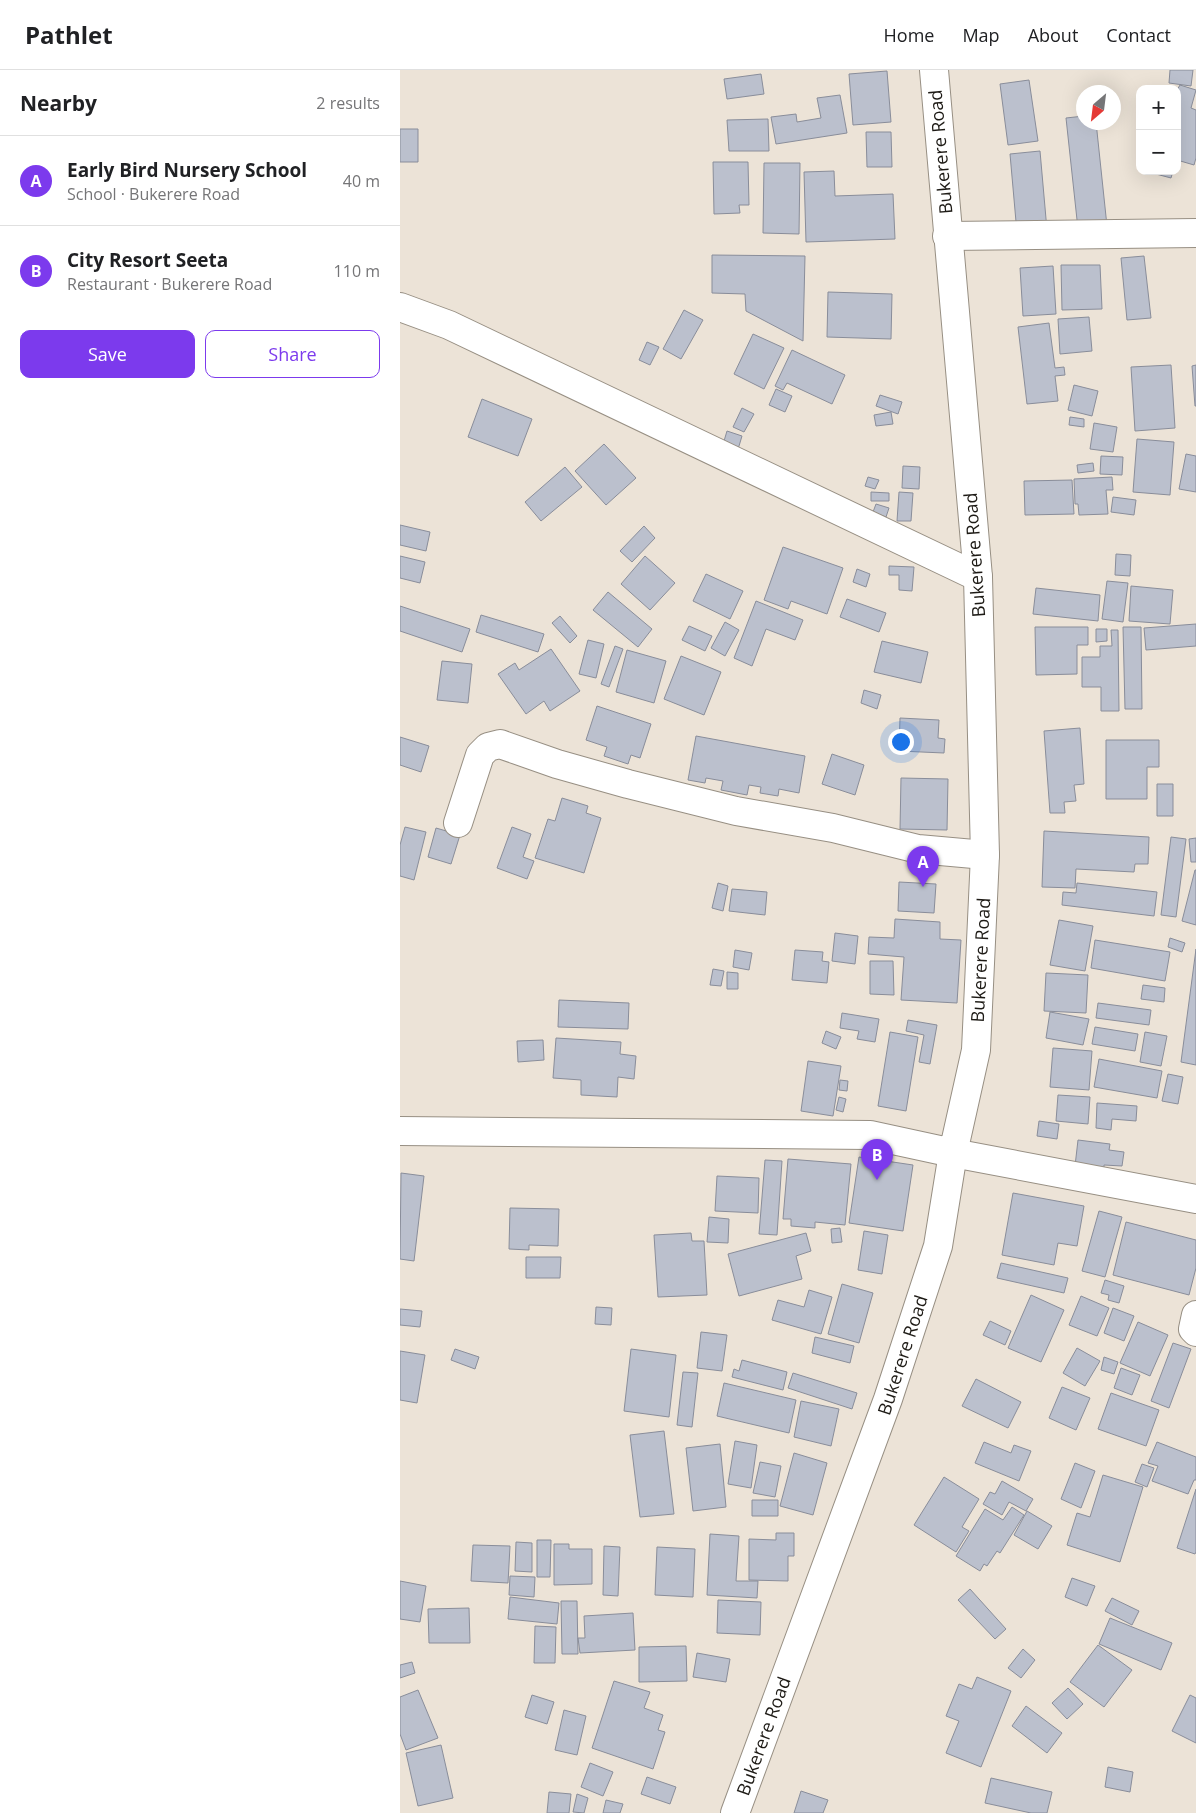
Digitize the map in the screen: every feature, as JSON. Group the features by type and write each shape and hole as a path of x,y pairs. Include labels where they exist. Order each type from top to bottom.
{"street":[{"name":"Bukerere Road","path":"735,1813 894,1381 938,1246 953,1154 976,1050 985,855 978,577 934,70"},
{"path":"947,236 1196,233"},
{"path":"400,307 449,325 978,577"},
{"path":"458,823 480,755 488,747 500,744 557,764 736,811 833,828 918,849 985,855"},
{"path":"400,1131 870,1135 953,1154 1196,1199"},
{"path":"1196,1316 1193,1329 1196,1332"}],"building":[{"path":"1170,70 1193,70 1191,86 1169,83"},
{"path":"887,71 891,122 853,125 849,74"},
{"path":"761,74 764,94 727,99 724,79"},
{"path":"1029,80 1038,141 1008,145 1000,84"},
{"path":"1181,85 1196,90 1191,108 1196,110 1196,158 1194,165 1181,161"},
{"path":"840,95 847,133 776,144 771,117 796,114 797,122 821,118 817,98"},
{"path":"1076,117 1076,130 1097,130 1107,226 1078,229 1066,118"},
{"path":"768,119 769,151 729,151 727,120"},
{"path":"400,129 418,129 418,162 400,162"},
{"path":"866,132 891,132 892,167 867,167"},
{"path":"1040,151 1047,230 1017,233 1010,154"},
{"path":"713,162 748,162 749,205 739,205 740,213 714,214"},
{"path":"764,163 800,163 799,234 763,233"},
{"path":"834,171 835,196 893,194 895,239 806,242 804,172"},
{"path":"1160,175 1172,175 1171,178"},
{"path":"712,255 805,256 803,341 746,311 745,294 712,293"},
{"path":"1144,256 1151,318 1127,320 1121,258"},
{"path":"1061,265 1100,265 1102,309 1062,310"},
{"path":"1053,266 1056,314 1023,316 1020,268"},
{"path":"828,292 892,294 891,339 827,337"},
{"path":"684,310 703,320 681,359 663,349"},
{"path":"1089,317 1092,351 1060,354 1058,319"},
{"path":"1049,323 1055,368 1064,367 1065,375 1055,376 1058,401 1027,404 1018,327"},
{"path":"753,334 784,348 764,389 734,374"},
{"path":"647,342 659,347 650,365 639,360"},
{"path":"792,350 845,375 832,404 787,383 783,390 775,386"},
{"path":"1171,365 1175,428 1135,431 1131,367"},
{"path":"1196,365 1196,406 1195,406 1192,366"},
{"path":"1074,385 1098,391 1092,416 1068,410"},
{"path":"776,389 792,396 785,412 769,405"},
{"path":"880,395 902,402 898,414 876,406"},
{"path":"482,399 532,419 518,456 468,437"},
{"path":"742,408 754,414 744,432 733,427"},
{"path":"891,412 893,424 876,426 874,415"},
{"path":"1070,417 1084,419 1084,427 1069,425"},
{"path":"1094,423 1117,427 1113,452 1090,449"},
{"path":"727,431 742,436 736,456 721,451"},
{"path":"1137,439 1174,442 1170,495 1133,492"},
{"path":"604,444 636,478 606,505 575,471"},
{"path":"1186,454 1196,456 1196,492 1179,489"},
{"path":"1101,456 1123,457 1122,475 1100,474"},
{"path":"1093,463 1094,471 1078,473 1077,465"},
{"path":"903,466 920,467 919,489 902,488"},
{"path":"565,467 582,487 541,521 525,502"},
{"path":"868,477 879,480 875,489 865,486"},
{"path":"1112,477 1113,490 1106,490 1108,514 1079,515 1078,504 1075,504 1074,479"},
{"path":"1072,480 1074,514 1025,515 1024,481"},
{"path":"871,492 889,493 889,501 871,501"},
{"path":"899,492 913,493 911,521 897,521"},
{"path":"1113,497 1136,500 1134,515 1111,512"},
{"path":"876,504 889,508 886,517 873,512"},
{"path":"400,525 430,532 426,551 400,545"},
{"path":"644,526 655,538 632,562 620,551"},
{"path":"783,547 843,568 827,614 791,601 788,609 764,600"},
{"path":"1116,554 1131,555 1130,576 1115,575"},
{"path":"400,556 425,562 420,583 400,578"},
{"path":"645,556 675,583 650,610 621,584"},
{"path":"889,566 914,567 912,591 899,590 899,575 889,575"},
{"path":"857,569 870,574 866,587 853,582"},
{"path":"706,574 743,591 730,619 693,601"},
{"path":"1107,581 1128,583 1123,622 1102,619"},
{"path":"1131,586 1173,590 1170,624 1129,621"},
{"path":"1036,588 1100,595 1098,621 1033,614"},
{"path":"608,592 652,629 638,647 593,610"},
{"path":"847,599 886,613 879,632 840,617"},
{"path":"756,601 803,620 795,640 766,629 752,666 734,658"},
{"path":"400,606 470,629 462,652 400,631"},
{"path":"481,615 544,634 538,652 476,632"},
{"path":"560,616 577,636 570,643 552,623"},
{"path":"725,622 739,630 725,656 711,648"},
{"path":"1196,624 1196,646 1146,650 1144,628"},
{"path":"689,626 712,636 705,651 682,640"},
{"path":"1035,627 1088,627 1088,645 1077,645 1077,674 1036,675"},
{"path":"1123,627 1141,627 1142,709 1125,709"},
{"path":"1096,629 1107,629 1107,641 1096,642"},
{"path":"1111,630 1118,630 1119,711 1101,711 1101,687 1082,687 1082,657 1100,657 1100,646 1112,646"},
{"path":"588,640 604,644 596,678 579,674"},
{"path":"882,641 928,652 921,683 874,672"},
{"path":"615,646 623,649 609,687 601,684"},
{"path":"551,649 580,691 550,711 544,701 526,714 498,674 515,663 519,670"},
{"path":"627,650 666,661 654,703 616,692"},
{"path":"681,656 721,672 704,715 664,699"},
{"path":"442,661 472,664 468,703 437,700"},
{"path":"864,690 881,695 877,709 861,703"},
{"path":"597,706 651,724 640,758 631,755 628,764 604,756 607,747 586,740"},
{"path":"900,718 939,720 938,738 945,739 944,753 899,751"},
{"path":"1080,728 1084,784 1074,785 1076,801 1064,802 1065,813 1050,813 1044,731"},
{"path":"696,736 805,756 799,793 779,789 778,796 760,793 761,787 749,785 747,795 721,790 723,781 706,778 705,783 688,780"},
{"path":"400,737 429,746 421,772 400,765"},
{"path":"1106,740 1159,740 1159,767 1147,767 1147,799 1106,799"},
{"path":"832,754 864,765 855,795 822,784"},
{"path":"901,778 948,779 947,830 900,829"},
{"path":"1157,784 1173,784 1173,816 1157,816"},
{"path":"562,798 588,806 586,813 601,818 584,873 535,858 548,819 555,821"},
{"path":"405,827 426,832 414,880 400,876 400,845"},
{"path":"512,827 531,834 523,857 534,861 527,879 497,868"},
{"path":"436,828 460,835 451,864 428,857"},
{"path":"1044,831 1149,837 1148,864 1135,864 1134,872 1076,869 1075,888 1042,887"},
{"path":"1171,837 1186,839 1176,917 1161,915"},
{"path":"1196,838 1196,862 1191,862 1189,839"},
{"path":"1196,870 1196,925 1182,921"},
{"path":"899,882 936,884 934,913 898,911"},
{"path":"718,883 728,886 723,911 712,908"},
{"path":"1077,883 1157,892 1154,916 1062,905 1063,892 1076,893"},
{"path":"732,889 767,892 765,915 729,911"},
{"path":"895,919 940,922 940,939 961,940 957,1003 901,1000 904,957 868,954 869,937 894,938"},
{"path":"1059,920 1093,926 1085,971 1050,965"},
{"path":"835,933 858,936 855,964 832,961"},
{"path":"1170,938 1185,943 1182,952 1168,947"},
{"path":"1095,940 1170,952 1165,981 1091,968"},
{"path":"1196,949 1196,1065 1181,1062"},
{"path":"735,950 752,953 749,970 733,967"},
{"path":"795,950 823,952 822,961 829,962 827,983 792,980"},
{"path":"870,961 893,961 894,995 870,994"},
{"path":"713,969 724,971 721,986 710,985"},
{"path":"727,972 738,973 738,989 727,989"},
{"path":"1046,973 1088,975 1086,1013 1044,1011"},
{"path":"1143,985 1165,988 1164,1002 1141,999"},
{"path":"559,1000 629,1003 628,1029 558,1027"},
{"path":"1098,1003 1151,1010 1149,1025 1096,1018"},
{"path":"1050,1012 1089,1019 1083,1045 1046,1038"},
{"path":"842,1013 879,1019 875,1042 857,1039 859,1031 840,1028"},
{"path":"908,1020 937,1025 930,1064 919,1062 924,1035 906,1031"},
{"path":"1095,1027 1138,1034 1135,1051 1092,1044"},
{"path":"826,1031 841,1037 836,1049 822,1043"},
{"path":"890,1032 918,1037 906,1111 878,1106"},
{"path":"1145,1032 1167,1036 1161,1066 1140,1062"},
{"path":"556,1038 621,1042 620,1054 636,1056 634,1079 618,1077 617,1097 581,1095 581,1080 553,1078"},
{"path":"543,1040 544,1060 518,1062 517,1041"},
{"path":"1053,1048 1092,1051 1089,1090 1050,1087"},
{"path":"1099,1059 1162,1071 1157,1098 1094,1087"},
{"path":"808,1061 841,1066 833,1116 801,1111"},
{"path":"1168,1074 1183,1077 1178,1104 1162,1101"},
{"path":"840,1080 848,1081 847,1091 839,1090"},
{"path":"1058,1095 1090,1097 1088,1124 1056,1121"},
{"path":"839,1097 846,1099 843,1112 836,1110"},
{"path":"1097,1103 1137,1106 1136,1121 1112,1119 1111,1130 1096,1128"},
{"path":"1039,1121 1059,1124 1057,1139 1037,1136"},
{"path":"1078,1140 1110,1144 1109,1150 1124,1152 1122,1166 1104,1165 1104,1170 1075,1166"},
{"path":"859,1157 913,1165 903,1231 849,1223"},
{"path":"788,1159 851,1164 845,1225 815,1222 815,1228 791,1226 791,1219 783,1219"},
{"path":"765,1160 782,1161 777,1235 759,1234"},
{"path":"401,1173 424,1176 414,1261 400,1259"},
{"path":"717,1176 759,1178 758,1213 715,1211"},
{"path":"1013,1193 1084,1206 1077,1246 1058,1243 1054,1265 1002,1255"},
{"path":"510,1208 559,1209 558,1246 529,1245 529,1250 509,1249"},
{"path":"1099,1211 1122,1217 1105,1277 1082,1271"},
{"path":"709,1217 729,1219 728,1243 707,1242"},
{"path":"1126,1222 1196,1240 1196,1268 1189,1295 1113,1275"},
{"path":"840,1228 842,1242 832,1243 831,1229"},
{"path":"864,1231 888,1235 882,1274 858,1270"},
{"path":"691,1233 692,1241 704,1241 707,1295 658,1297 654,1235"},
{"path":"806,1233 811,1251 796,1256 802,1279 739,1296 728,1254"},
{"path":"526,1257 561,1257 560,1278 526,1278"},
{"path":"1001,1263 1068,1278 1064,1293 997,1278"},
{"path":"1105,1280 1124,1286 1119,1303 1108,1300 1109,1295 1101,1293"},
{"path":"842,1284 873,1293 859,1343 828,1334"},
{"path":"809,1290 832,1297 821,1334 772,1320 778,1300 804,1307"},
{"path":"1031,1295 1064,1310 1041,1362 1008,1348"},
{"path":"1081,1296 1109,1308 1097,1336 1069,1325"},
{"path":"596,1307 612,1308 611,1325 595,1324"},
{"path":"1113,1308 1134,1316 1124,1341 1104,1333"},
{"path":"400,1309 422,1311 420,1327 400,1325"},
{"path":"990,1321 1011,1331 1005,1345 983,1335"},
{"path":"1138,1322 1168,1335 1150,1376 1120,1363"},
{"path":"701,1332 727,1335 722,1371 697,1368"},
{"path":"815,1337 854,1346 850,1363 812,1353"},
{"path":"1173,1343 1191,1349 1169,1408 1151,1401"},
{"path":"1077,1348 1100,1361 1085,1386 1063,1373"},
{"path":"455,1349 479,1357 475,1369 451,1360"},
{"path":"631,1349 676,1355 669,1417 624,1411"},
{"path":"400,1351 425,1355 417,1403 400,1400"},
{"path":"1104,1357 1118,1362 1114,1374 1101,1370"},
{"path":"742,1360 787,1372 783,1390 732,1377 734,1369 739,1371"},
{"path":"1121,1368 1140,1375 1132,1395 1114,1388"},
{"path":"683,1372 698,1373 692,1427 677,1425"},
{"path":"793,1373 857,1393 852,1409 788,1388"},
{"path":"976,1379 1021,1402 1008,1428 962,1406"},
{"path":"724,1383 796,1400 789,1433 717,1416"},
{"path":"1062,1387 1090,1398 1076,1430 1049,1418"},
{"path":"1111,1393 1159,1410 1146,1446 1098,1429"},
{"path":"801,1401 839,1409 831,1446 794,1437"},
{"path":"664,1431 674,1514 640,1517 630,1435"},
{"path":"735,1441 757,1445 751,1488 728,1484"},
{"path":"984,1442 1011,1453 1014,1445 1031,1451 1019,1481 975,1463"},
{"path":"1157,1442 1196,1457 1196,1480 1194,1480 1188,1494 1152,1481 1158,1466 1148,1463"},
{"path":"720,1444 726,1507 693,1511 686,1448"},
{"path":"794,1453 827,1463 813,1515 780,1506"},
{"path":"760,1462 781,1466 775,1497 753,1493"},
{"path":"1075,1463 1095,1471 1081,1508 1061,1499"},
{"path":"1142,1464 1154,1468 1147,1487 1135,1482"},
{"path":"1103,1475 1143,1487 1120,1562 1067,1545 1077,1513 1090,1517"},
{"path":"944,1477 979,1499 962,1527 969,1531 956,1552 914,1525"},
{"path":"1002,1481 1033,1499 1026,1511 1009,1502 1002,1515 983,1504 990,1492 995,1494"},
{"path":"1196,1489 1196,1552 1195,1554 1177,1548"},
{"path":"752,1500 778,1500 778,1516 752,1516"},
{"path":"1012,1507 1024,1515 1000,1553 997,1551 987,1566 984,1564 980,1571 956,1556 985,1509 1003,1520"},
{"path":"1027,1511 1052,1526 1038,1549 1014,1535"},
{"path":"776,1533 794,1533 794,1556 788,1556 788,1581 749,1580 749,1539 776,1540"},
{"path":"710,1534 739,1536 736,1581 758,1581 757,1598 707,1595"},
{"path":"537,1540 551,1540 550,1577 537,1577"},
{"path":"516,1542 532,1543 532,1572 515,1571"},
{"path":"554,1544 569,1544 569,1549 592,1549 592,1584 554,1585"},
{"path":"473,1545 510,1546 508,1583 471,1581"},
{"path":"604,1546 620,1547 618,1596 603,1595"},
{"path":"657,1547 695,1549 693,1597 655,1595"},
{"path":"510,1576 535,1577 534,1597 509,1595"},
{"path":"1072,1578 1095,1586 1087,1606 1065,1597"},
{"path":"400,1581 426,1586 420,1622 400,1619"},
{"path":"970,1589 1006,1629 995,1639 958,1600"},
{"path":"510,1597 559,1603 557,1624 508,1619"},
{"path":"1112,1598 1139,1611 1132,1625 1105,1611"},
{"path":"718,1600 761,1602 760,1635 717,1633"},
{"path":"561,1601 577,1601 578,1654 562,1654"},
{"path":"469,1608 470,1643 429,1643 428,1609"},
{"path":"633,1613 635,1650 580,1653 578,1638 585,1638 584,1616"},
{"path":"1110,1618 1172,1643 1161,1670 1099,1644"},
{"path":"535,1626 556,1627 555,1663 534,1663"},
{"path":"1098,1645 1132,1670 1104,1707 1070,1682"},
{"path":"686,1646 687,1681 639,1682 639,1647"},
{"path":"1023,1649 1035,1660 1021,1678 1008,1668"},
{"path":"697,1653 730,1659 726,1682 693,1677"},
{"path":"412,1662 415,1673 400,1678 400,1665"},
{"path":"977,1677 1011,1691 981,1767 946,1753 959,1721 946,1716 959,1684 972,1689"},
{"path":"614,1681 650,1692 644,1708 663,1715 658,1730 665,1732 653,1769 592,1748"},
{"path":"1068,1688 1083,1704 1067,1719 1052,1703"},
{"path":"418,1690 438,1738 406,1750 400,1734 400,1697"},
{"path":"532,1695 554,1702 547,1724 525,1717"},
{"path":"1190,1695 1196,1698 1196,1743 1172,1731"},
{"path":"1026,1706 1062,1733 1047,1753 1012,1726"},
{"path":"564,1710 586,1716 577,1755 555,1750"},
{"path":"441,1745 453,1798 418,1806 406,1753"},
{"path":"590,1763 613,1772 603,1796 581,1787"},
{"path":"1108,1767 1133,1772 1130,1792 1105,1787"},
{"path":"647,1777 676,1787 670,1804 641,1794"},
{"path":"991,1778 1052,1792 1047,1813 1031,1813 985,1803"},
{"path":"801,1791 828,1800 823,1813 794,1813"},
{"path":"549,1792 571,1794 569,1813 547,1813"},
{"path":"577,1794 588,1798 584,1813 573,1812"},
{"path":"606,1800 623,1804 620,1813 603,1813"}],"place":[{"name":"Early Bird Nursery School","path":"923,887"},
{"name":"City Resort Seeta","path":"877,1180"}]}
